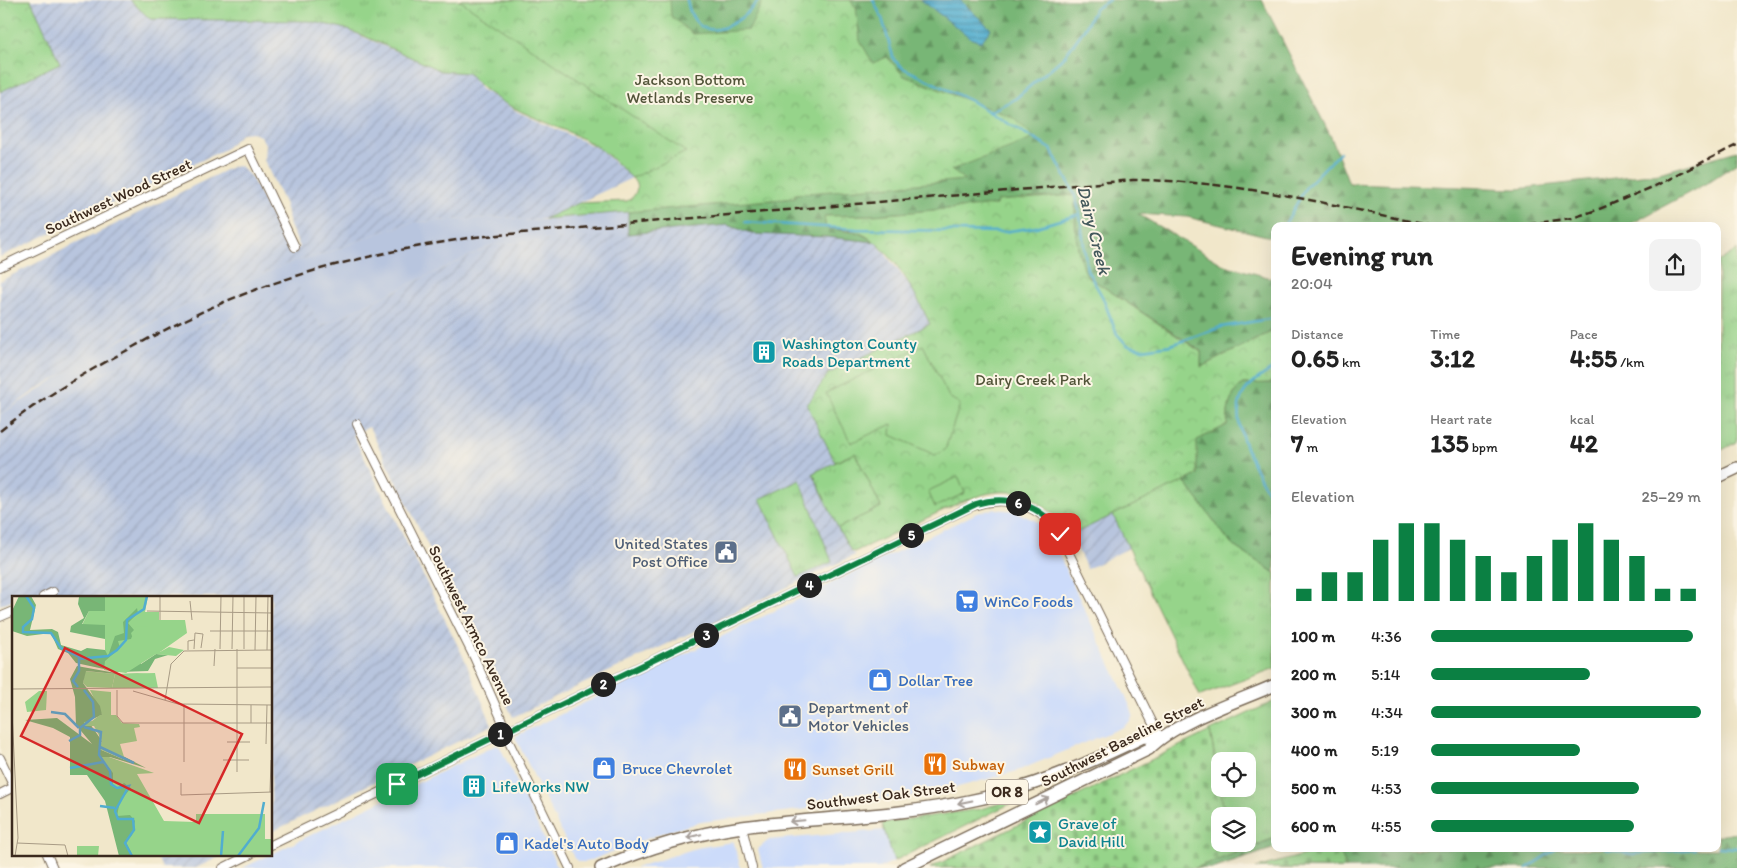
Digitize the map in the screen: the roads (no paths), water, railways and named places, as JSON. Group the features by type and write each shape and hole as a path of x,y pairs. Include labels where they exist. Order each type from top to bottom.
{"highway":[{"path":"1721,476 1737,468"},
{"name":"Southwest Baseline Street","path":"904,868 1149,749 1160,738 1271,687"},
{"name":"Southwest Oak Street","path":"601,868 665,843 742,827 968,802 1047,779 1143,737 1160,738"}],"street":[{"name":"Southwest Wood Street","path":"0,267 248,149 295,247"},
{"name":"Southwest Armco Avenue","path":"357,424 474,657 505,732 570,868"},
{"path":"272,845 968,508 984,502 998,500 1014,502 1034,509 1049,520 1061,536 1160,738"},
{"path":"44,596 52,592"},
{"path":"0,617 12,612"},
{"path":"0,758 12,783"},
{"path":"0,794 12,788"},
{"path":"742,827 752,868"},
{"path":"48,856 53,868"},
{"path":"223,868 247,856"}],"water":[{"path":"921,0 960,0 991,29 981,42 972,39"}],"waterway":[{"name":"Dairy Creek","path":"687,0 692,15 699,25 708,29 718,29 729,25 750,10 759,0"},
{"name":"Dairy Creek","path":"873,0 882,18 894,60 903,68 971,101 1051,149 1074,193 1080,214 1087,270 1102,296 1117,334 1127,345 1143,349 1171,345 1221,327 1271,319"},
{"path":"989,112 1015,99 1064,57 1083,31 1095,9 1109,0"},
{"path":"1286,222 1306,187 1340,152"},
{"path":"745,222 856,229 1003,232 1036,227 1080,214"},
{"name":"Dairy Creek","path":"1271,370 1249,386 1243,394 1239,406 1239,420 1247,451 1271,498"},
{"name":"Dairy Creek","path":"1721,847 1737,848"},
{"path":"1527,868 1551,852"},
{"name":"Dairy Creek","path":"1621,852 1632,854 1657,852"}],"railway":[{"path":"1544,222 1572,218 1597,210 1655,186 1737,145"},
{"path":"0,431 60,388 162,332 219,304 254,290 327,267 401,250 475,237 1133,180 1171,181 1246,189 1321,202 1414,222"}],"place":[{"name":"Washington County Roads Department","path":"764,352"},
{"name":"United States Post Office","path":"726,552"},
{"name":"WinCo Foods","path":"967,601"},
{"name":"Dollar Tree","path":"880,680"},
{"name":"Department of Motor Vehicles","path":"790,716"},
{"name":"Subway","path":"935,764"},
{"name":"Bruce Chevrolet","path":"604,768"},
{"name":"Sunset Grill","path":"795,769"},
{"name":"LifeWorks NW","path":"474,786"},
{"name":"Grave of David Hill","path":"1040,832"},
{"name":"Kadel's Auto Body","path":"507,843"}],"park label":[{"name":"Jackson Bottom Wetlands Preserve","path":"690,88"},
{"name":"Dairy Creek Park","path":"1033,379"}]}
